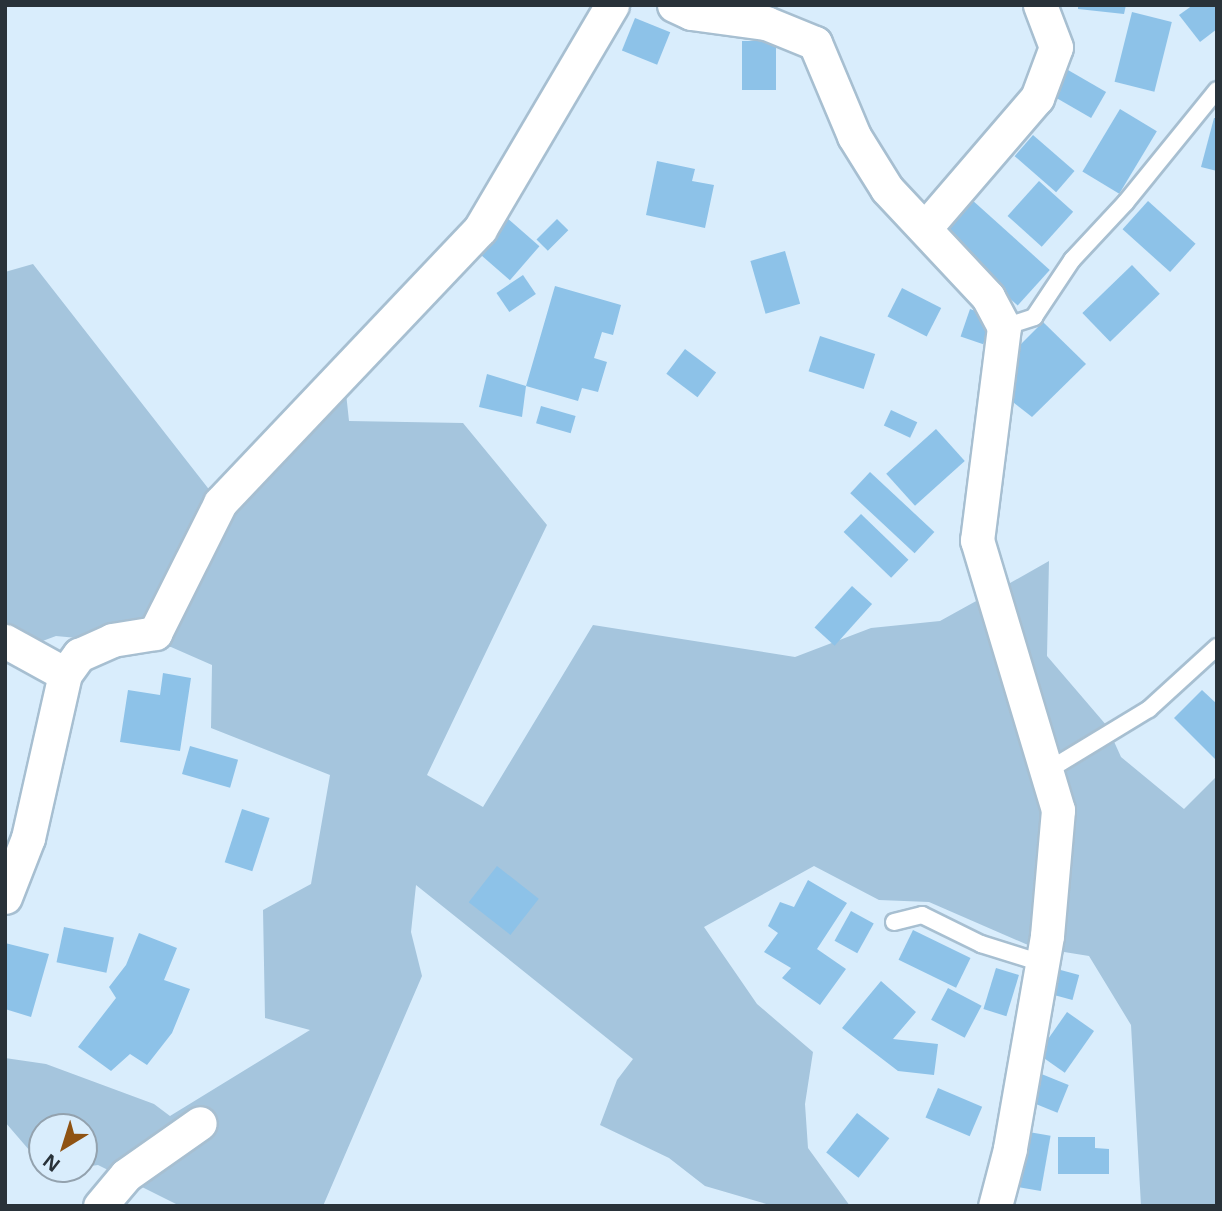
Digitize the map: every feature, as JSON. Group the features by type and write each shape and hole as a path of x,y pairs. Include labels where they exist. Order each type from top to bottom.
{"street":[{"path":"5,897 28,838 65,674 79,655 112,640 155,633 220,503 480,229 612,5"},
{"path":"674,5 691,13 765,23 815,43 854,136 887,189 988,297 1004,327 977,540 1058,810 1042,963 1010,1149 995,1206"},
{"path":"925,229 1038,98 1056,47 1040,5"},
{"path":"5,641 65,674"},
{"path":"100,1206 126,1175 200,1122"}],"lane":[{"path":"1004,327 1034,317 1072,260 1126,202 1217,90"},
{"path":"1047,771 1149,709 1217,647"},
{"path":"894,922 922,915 981,944 1042,963"}],"shaded area":[{"path":"33,264 229,515 346,393 349,421 463,423 547,525 427,775 483,807 593,625 795,657 871,628 940,621 978,600 1015,702 1032,785 1044,812 1028,945 929,902 879,900 814,866 704,927 757,1004 813,1052 805,1104 808,1148 850,1206 773,1206 705,1186 669,1158 600,1125 617,1080 633,1059 416,885 411,932 422,976 323,1206 180,1206 98,1165 98,1113 28,1113 28,1149 5,1122 5,1058 46,1064 154,1104 170,1116 310,1030 265,1018 263,910 311,884 330,775 211,728 212,665 171,647 56,636 5,655 5,272"},
{"path":"1049,561 1047,656 1107,726 1121,757 1184,809 1217,776 1217,1206 1141,1206 1131,1025 1089,956 1058,951 1075,807 1040,712 1003,587"}],"building":[{"path":"1078,5 1126,5 1124,14 1078,9"},
{"path":"1193,5 1217,5 1217,29 1200,42 1179,15"},
{"path":"1132,12 1172,22 1154,92 1115,82"},
{"path":"635,18 670,32 657,65 622,50"},
{"path":"742,41 776,41 776,90 742,90"},
{"path":"1068,70 1106,92 1091,118 1053,96"},
{"path":"1120,109 1157,131 1119,194 1082,172"},
{"path":"1214,118 1217,118 1217,171 1201,167"},
{"path":"1033,135 1075,171 1056,192 1015,156"},
{"path":"657,161 695,169 692,181 714,185 705,228 646,215"},
{"path":"1039,181 1073,212 1042,247 1008,216"},
{"path":"971,199 1050,270 1018,306 939,235"},
{"path":"1148,201 1196,244 1170,272 1123,229"},
{"path":"507,218 539,246 510,280 477,252"},
{"path":"557,219 568,230 548,251 536,240"},
{"path":"785,251 800,304 766,314 750,261"},
{"path":"1132,265 1160,294 1110,342 1082,313"},
{"path":"523,275 536,294 509,312 496,293"},
{"path":"555,286 621,305 613,335 602,332 594,358 607,362 598,392 582,388 578,401 526,386"},
{"path":"902,288 941,308 927,336 887,317"},
{"path":"970,309 993,317 983,344 961,336"},
{"path":"1043,322 1086,364 1032,417 1005,396 1009,356"},
{"path":"820,336 875,354 864,389 809,371"},
{"path":"685,349 716,372 697,397 666,374"},
{"path":"487,374 526,386 522,417 479,407"},
{"path":"541,406 576,416 571,433 536,423"},
{"path":"891,410 917,422 910,438 884,425"},
{"path":"936,429 965,461 915,506 886,474"},
{"path":"870,472 934,532 915,553 850,493"},
{"path":"861,514 908,560 891,578 844,532"},
{"path":"852,586 872,604 835,646 815,628"},
{"path":"163,673 191,678 180,751 120,742 128,690 160,695"},
{"path":"1202,690 1217,704 1215,759 1174,718"},
{"path":"190,746 238,760 230,788 182,774"},
{"path":"242,809 270,818 252,871 225,862"},
{"path":"497,866 539,899 510,935 469,902"},
{"path":"808,880 847,903 817,949 846,969 820,1005 782,978 791,968 764,952 778,933 768,926 780,902 794,907"},
{"path":"851,911 874,924 857,953 835,941"},
{"path":"64,927 114,938 106,973 57,962"},
{"path":"913,930 971,958 956,988 899,960"},
{"path":"139,933 177,948 164,980 190,989 172,1033 147,1065 130,1054 111,1071 78,1047 116,998 109,987 126,965"},
{"path":"5,943 49,954 31,1017 5,1009"},
{"path":"996,968 1019,975 1006,1016 983,1009"},
{"path":"1057,969 1079,975 1072,1000 1050,994"},
{"path":"881,981 916,1012 893,1039 938,1044 934,1075 898,1071 842,1028"},
{"path":"948,988 982,1006 965,1038 931,1020"},
{"path":"1067,1012 1094,1031 1065,1073 1038,1054"},
{"path":"1039,1073 1069,1085 1057,1113 1028,1101"},
{"path":"938,1088 982,1107 970,1136 925,1117"},
{"path":"857,1113 889,1138 859,1178 826,1152"},
{"path":"1023,1131 1051,1136 1041,1191 1013,1186"},
{"path":"1058,1137 1095,1137 1095,1148 1109,1149 1109,1174 1058,1174"}]}
